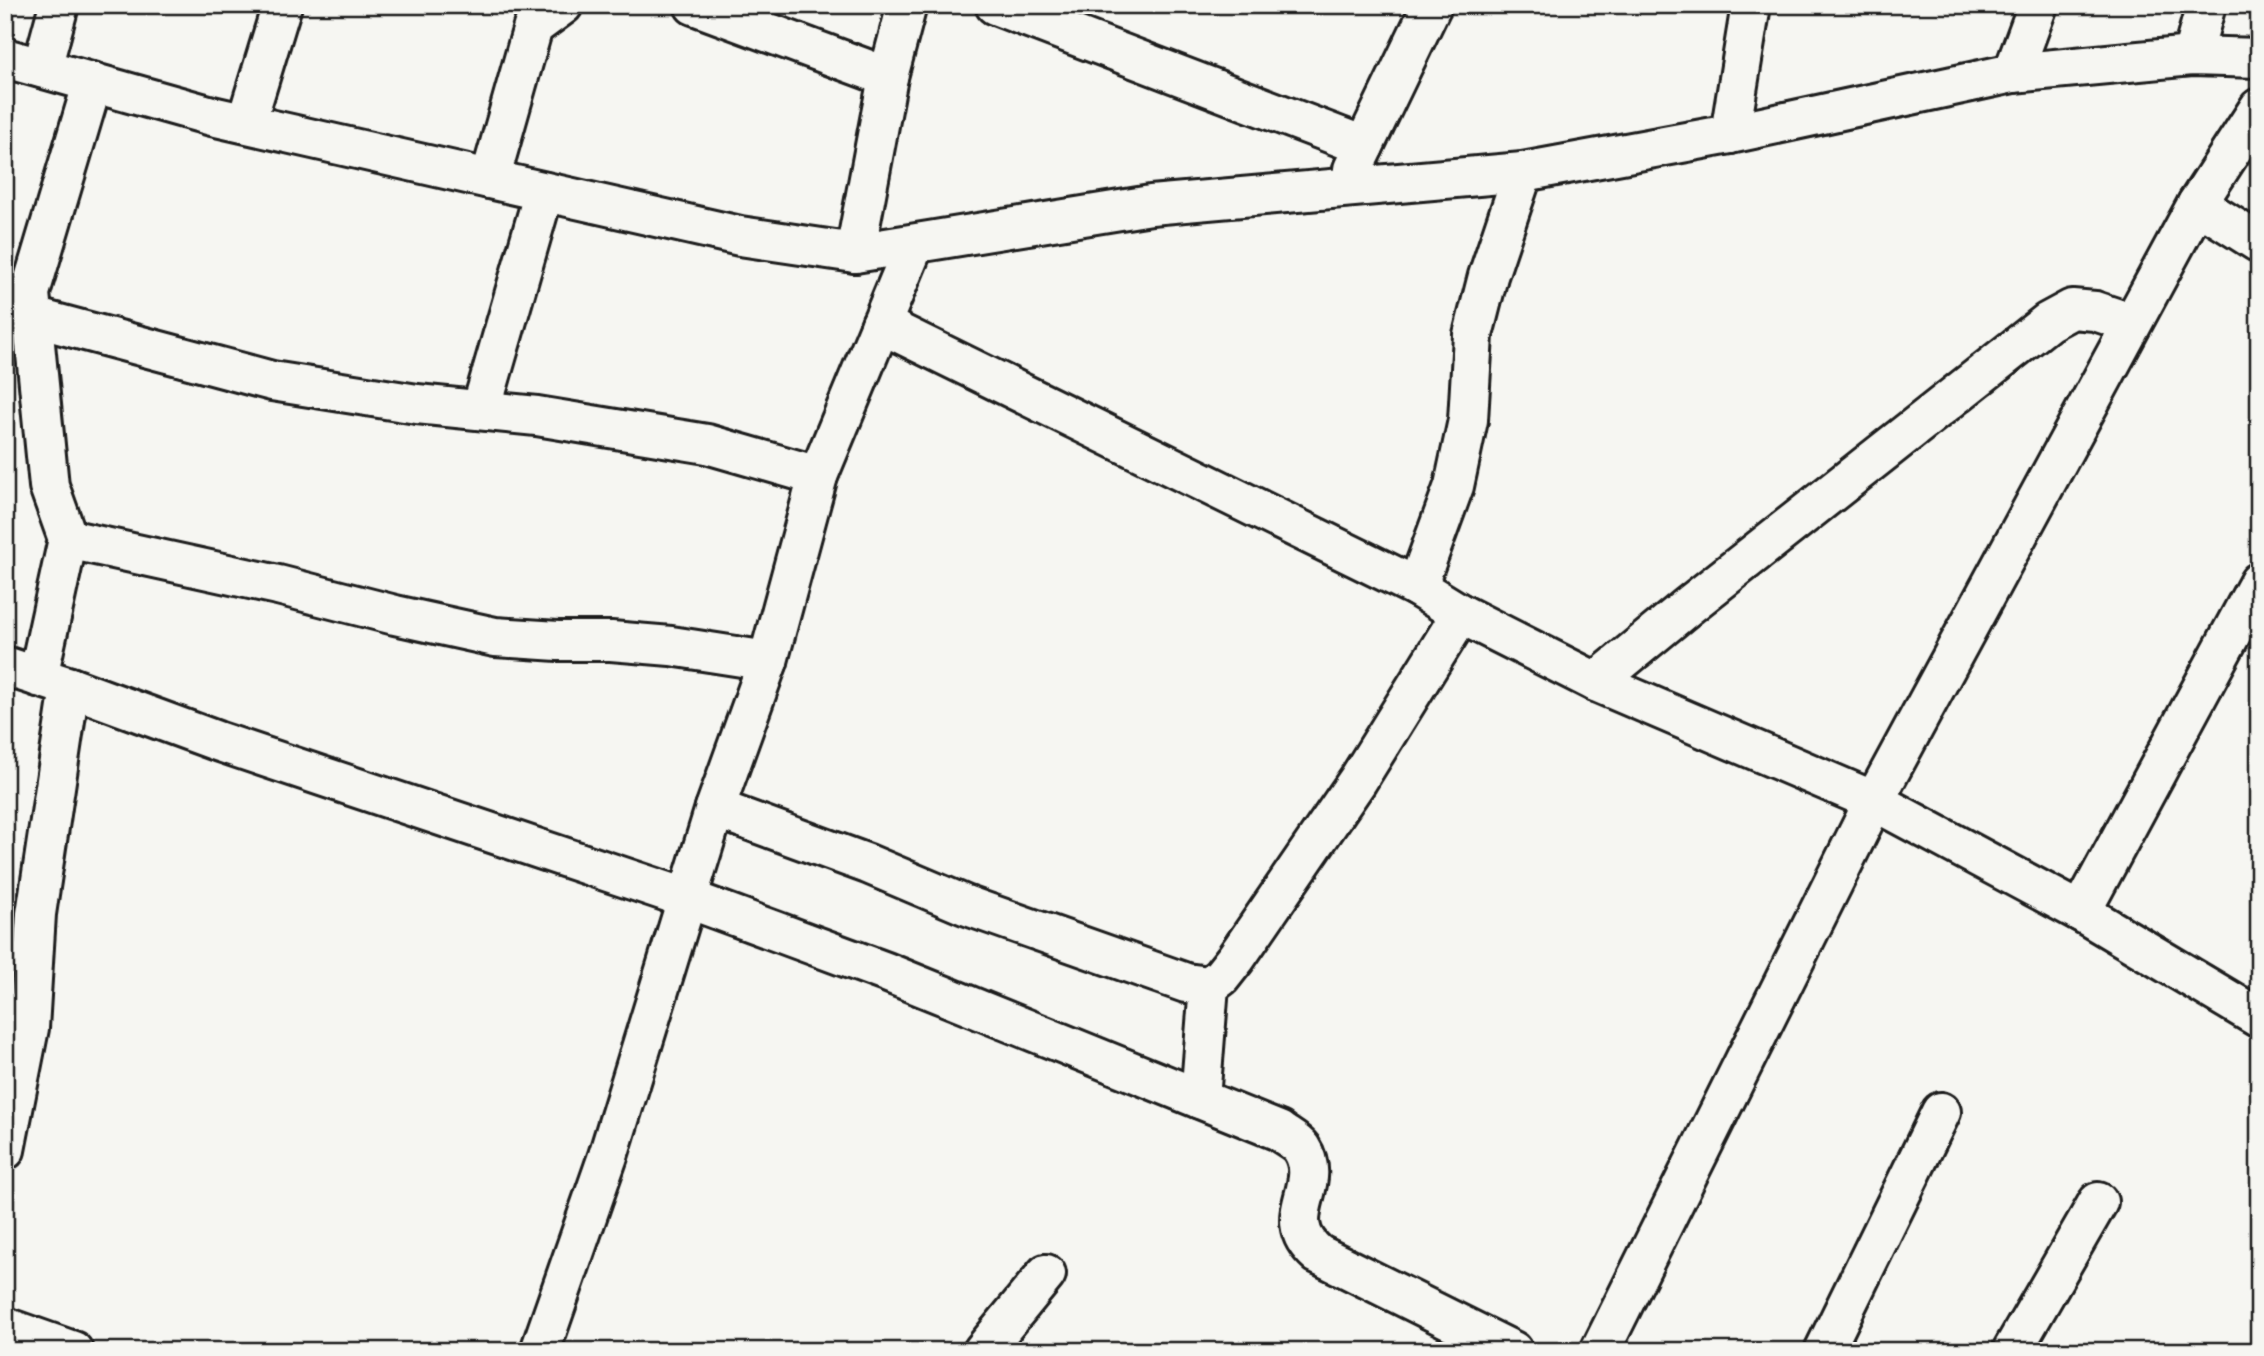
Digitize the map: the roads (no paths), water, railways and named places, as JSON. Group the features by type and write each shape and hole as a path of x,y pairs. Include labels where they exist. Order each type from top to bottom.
{"street":[{"path":"42,68 59,5"},
{"path":"246,123 282,5"},
{"path":"490,179 533,27 563,5"},
{"path":"694,5 888,77"},
{"path":"855,253 888,77 907,5"},
{"path":"995,5 1057,16 1364,146"},
{"path":"1343,190 1432,5"},
{"path":"1730,134 1751,5"},
{"path":"2013,73 2038,5"},
{"path":"2192,56 2206,5"},
{"path":"5,58 246,123 490,179 740,236 855,253 1151,205 1523,172 1730,134 2013,73 2192,56 2259,58"},
{"path":"5,1150 17,1026 36,914 38,677 68,539 49,486 30,293 93,82"},
{"path":"1600,1351 1874,802 2197,204 2259,108"},
{"path":"1417,587 1454,486 1468,420 1473,335 1488,276 1523,172"},
{"path":"481,410 544,191"},
{"path":"2197,204 2259,243"},
{"path":"540,1351 608,1156 715,808 768,661 818,476 914,245"},
{"path":"1595,682 2048,322 2071,309 2095,311 2131,323"},
{"path":"33,317 272,381 417,404 537,416 707,444 818,476"},
{"path":"881,324 1417,587 1461,614 1595,682 1874,802 2081,912 2244,1010"},
{"path":"68,539 278,584 395,615 495,636 671,646 768,661"},
{"path":"2081,912 2259,582"},
{"path":"715,808 868,864 978,910 1186,983 1209,986 1222,977 1351,791 1461,614"},
{"path":"38,677 217,741 686,898 886,972 1279,1131 1300,1146 1309,1171 1298,1224 1306,1244 1318,1254 1513,1351"},
{"path":"1200,1099 1209,986"},
{"path":"1824,1351 1941,1112"},
{"path":"2012,1351 2098,1202"},
{"path":"983,1351 1046,1274"},
{"path":"5,1327 73,1351"}]}
